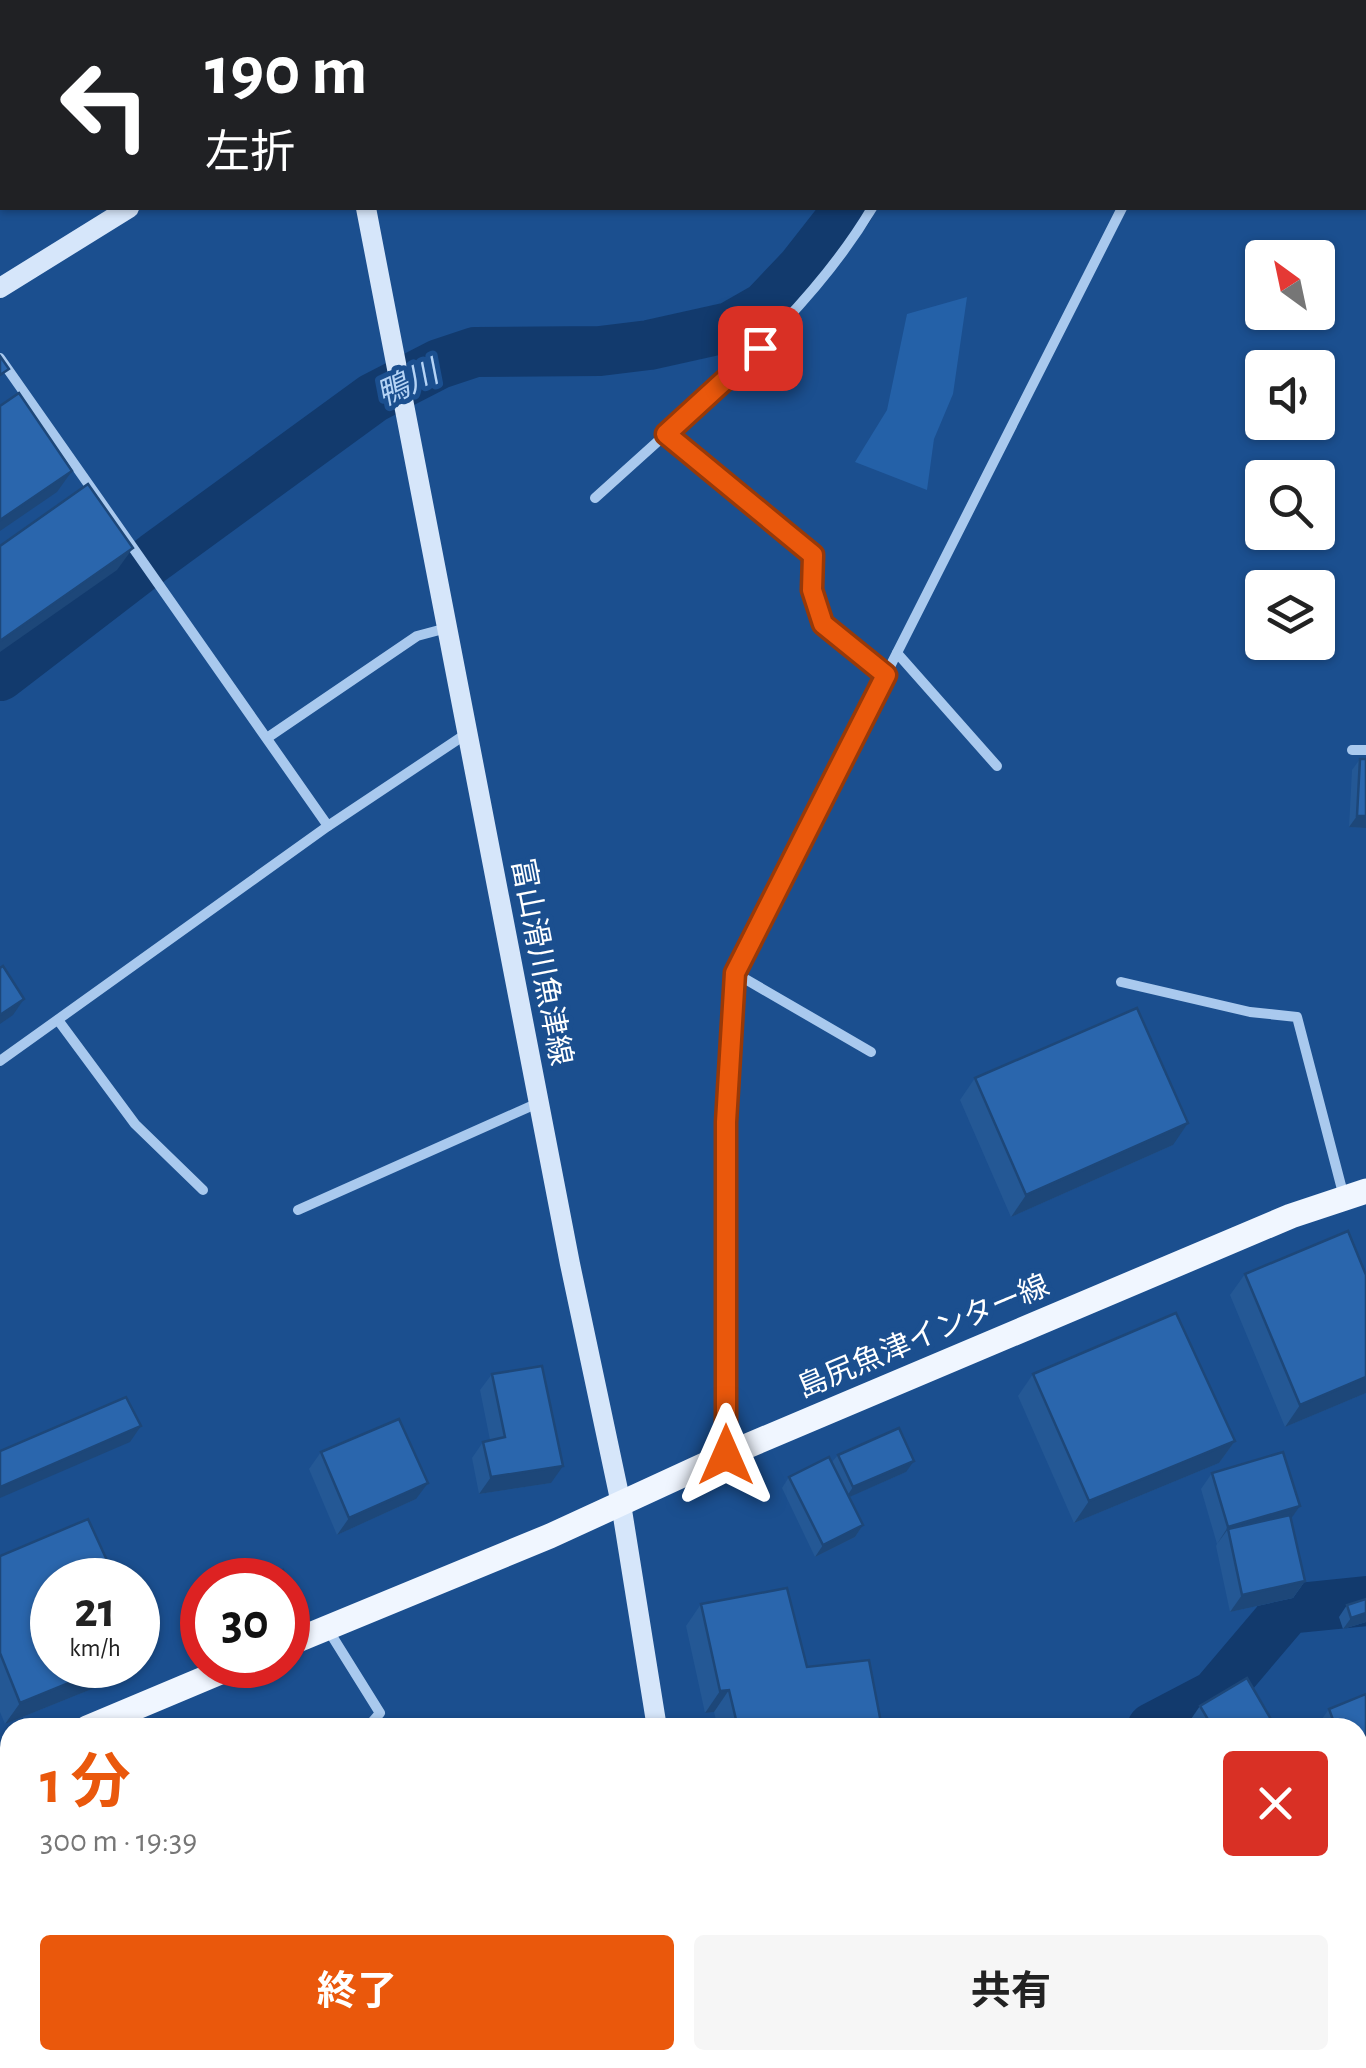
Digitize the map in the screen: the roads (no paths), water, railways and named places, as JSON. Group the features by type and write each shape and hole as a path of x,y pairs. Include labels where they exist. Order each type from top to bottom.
{"main road":[{"path":"0,288 126,210"},
{"name":"富山滑川魚津線","path":"366,210 539,1102 622,1504 656,1718"},
{"name":"島尻魚津インター線","path":"310,1635 1291,1216 1355,1194"},
{"path":"112,1718 183,1688"}],"street":[{"path":"595,498 799,308 871,210"},
{"path":"726,1455 726,1122 735,973 1121,210"},
{"path":"0,358 328,826"},
{"path":"666,434 813,555 812,590 823,624 886,675"},
{"path":"267,738 417,636 447,628"},
{"path":"898,652 997,766"},
{"path":"0,1061 328,826 467,734"},
{"path":"1352,750 1366,750"},
{"path":"735,973 871,1052"},
{"path":"1121,982 1250,1012 1297,1018 1355,1194"},
{"path":"58,1020 134,1124 202,1190"},
{"path":"298,1210 539,1102"},
{"path":"326,1628 380,1713 376,1718"}],"waterway":[{"name":"鴨川","path":"0,676 373,398 439,364 475,352 600,351 730,327 765,307 847,210"},
{"path":"1171,1718 1215,1695 1288,1609 1366,1601"}]}
